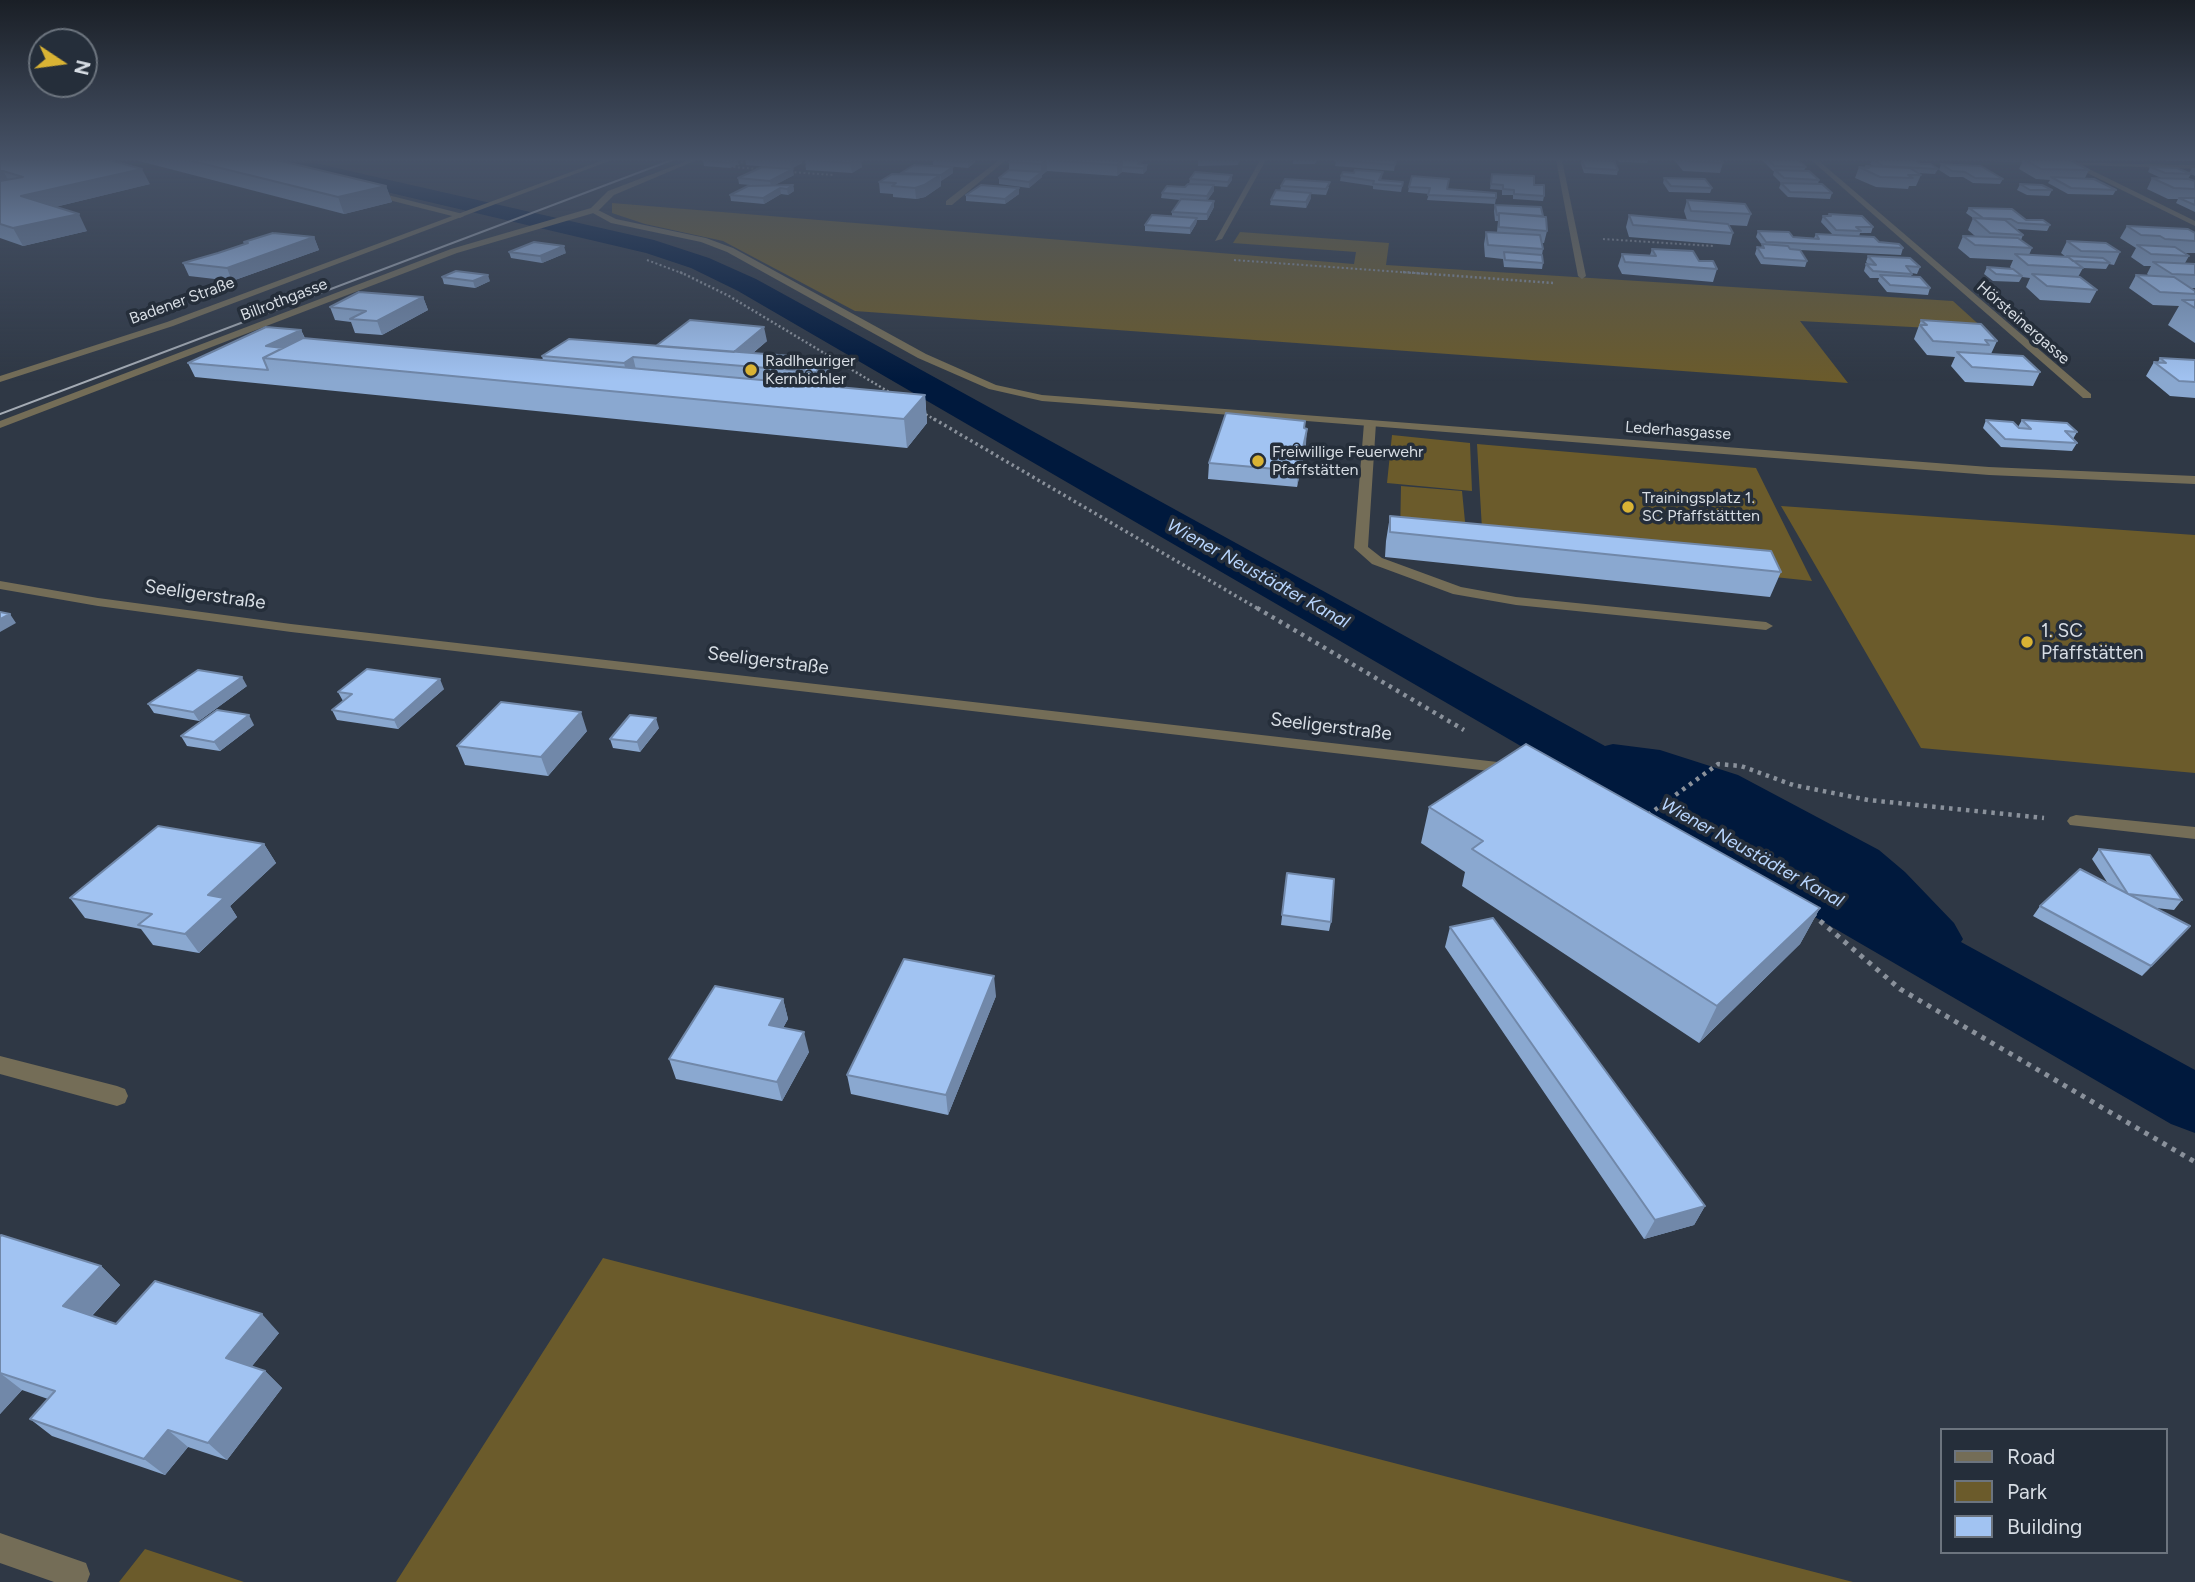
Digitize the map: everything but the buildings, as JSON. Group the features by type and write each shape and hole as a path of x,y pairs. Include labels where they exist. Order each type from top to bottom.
{"street":[{"name":"Badener Straße","path":"0,379 170,324 410,234"},
{"name":"Billrothgasse","path":"0,425 454,251 509,234"},
{"name":"Lederhasgasse","path":"674,234 703,240 730,250 922,356 993,387 1042,398 1989,471 2195,480"},
{"path":"1218,239 1221,234"},
{"path":"1573,234 1582,276"},
{"name":"Hörsteinergasse","path":"1899,234 2087,396"},
{"path":"1370,423 1361,548 1377,561 1458,591 1516,601 1766,626"},
{"name":"Seeligerstraße","path":"0,585 97,602 291,628 1533,771"},
{"path":"2077,821 2195,833"},
{"path":"0,1065 117,1096"},
{"path":"0,1548 75,1574"}],"path":[{"path":"1574,237 1713,246"},
{"path":"1218,239 1208,258 1584,285 1582,276"},
{"path":"638,257 681,273 729,296 899,398"},
{"path":"911,405 1473,736"},
{"path":"1642,819 1718,764 1741,766 1793,785 1868,800 2077,821"},
{"path":"1810,912 1900,989 2195,1162"}],"green space":[{"path":"690,234 987,234 1354,264 1356,252 1233,243 1239,234 1265,234 1389,243 1386,265 1953,301 1986,331 1800,321 1848,383 855,311 723,241"},
{"path":"1392,435 1470,443 1472,491 1387,483"},
{"name":"Trainingsplatz 1. SC Pfaffstättten","path":"1477,444 1756,468 1812,581 1483,546"},
{"path":"1401,486 1462,491 1467,542 1400,536"},
{"name":"1. SC Pfaffstätten","path":"1781,506 2195,535 2195,773 1921,748"},
{"path":"603,1258 1853,1582 396,1582"},
{"path":"145,1549 244,1582 119,1582"}],"waterway":[{"name":"Wiener Neustädter Kanal","path":"597,234 654,247 700,263 747,285 2195,1104"},
{"path":"1613,760 1660,766 1720,787 1859,864 1885,886 1933,939"}],"tram line":[{"path":"0,414 477,234"}],"place":[{"name":"Radlheuriger Kernbichler","path":"751,370"},
{"name":"Freiwillige Feuerwehr Pfaffstätten","path":"1258,461"},
{"name":"Trainingsplatz 1. SC Pfaffstättten","path":"1628,507"},
{"name":"1. SC Pfaffstätten","path":"2027,642"}]}
